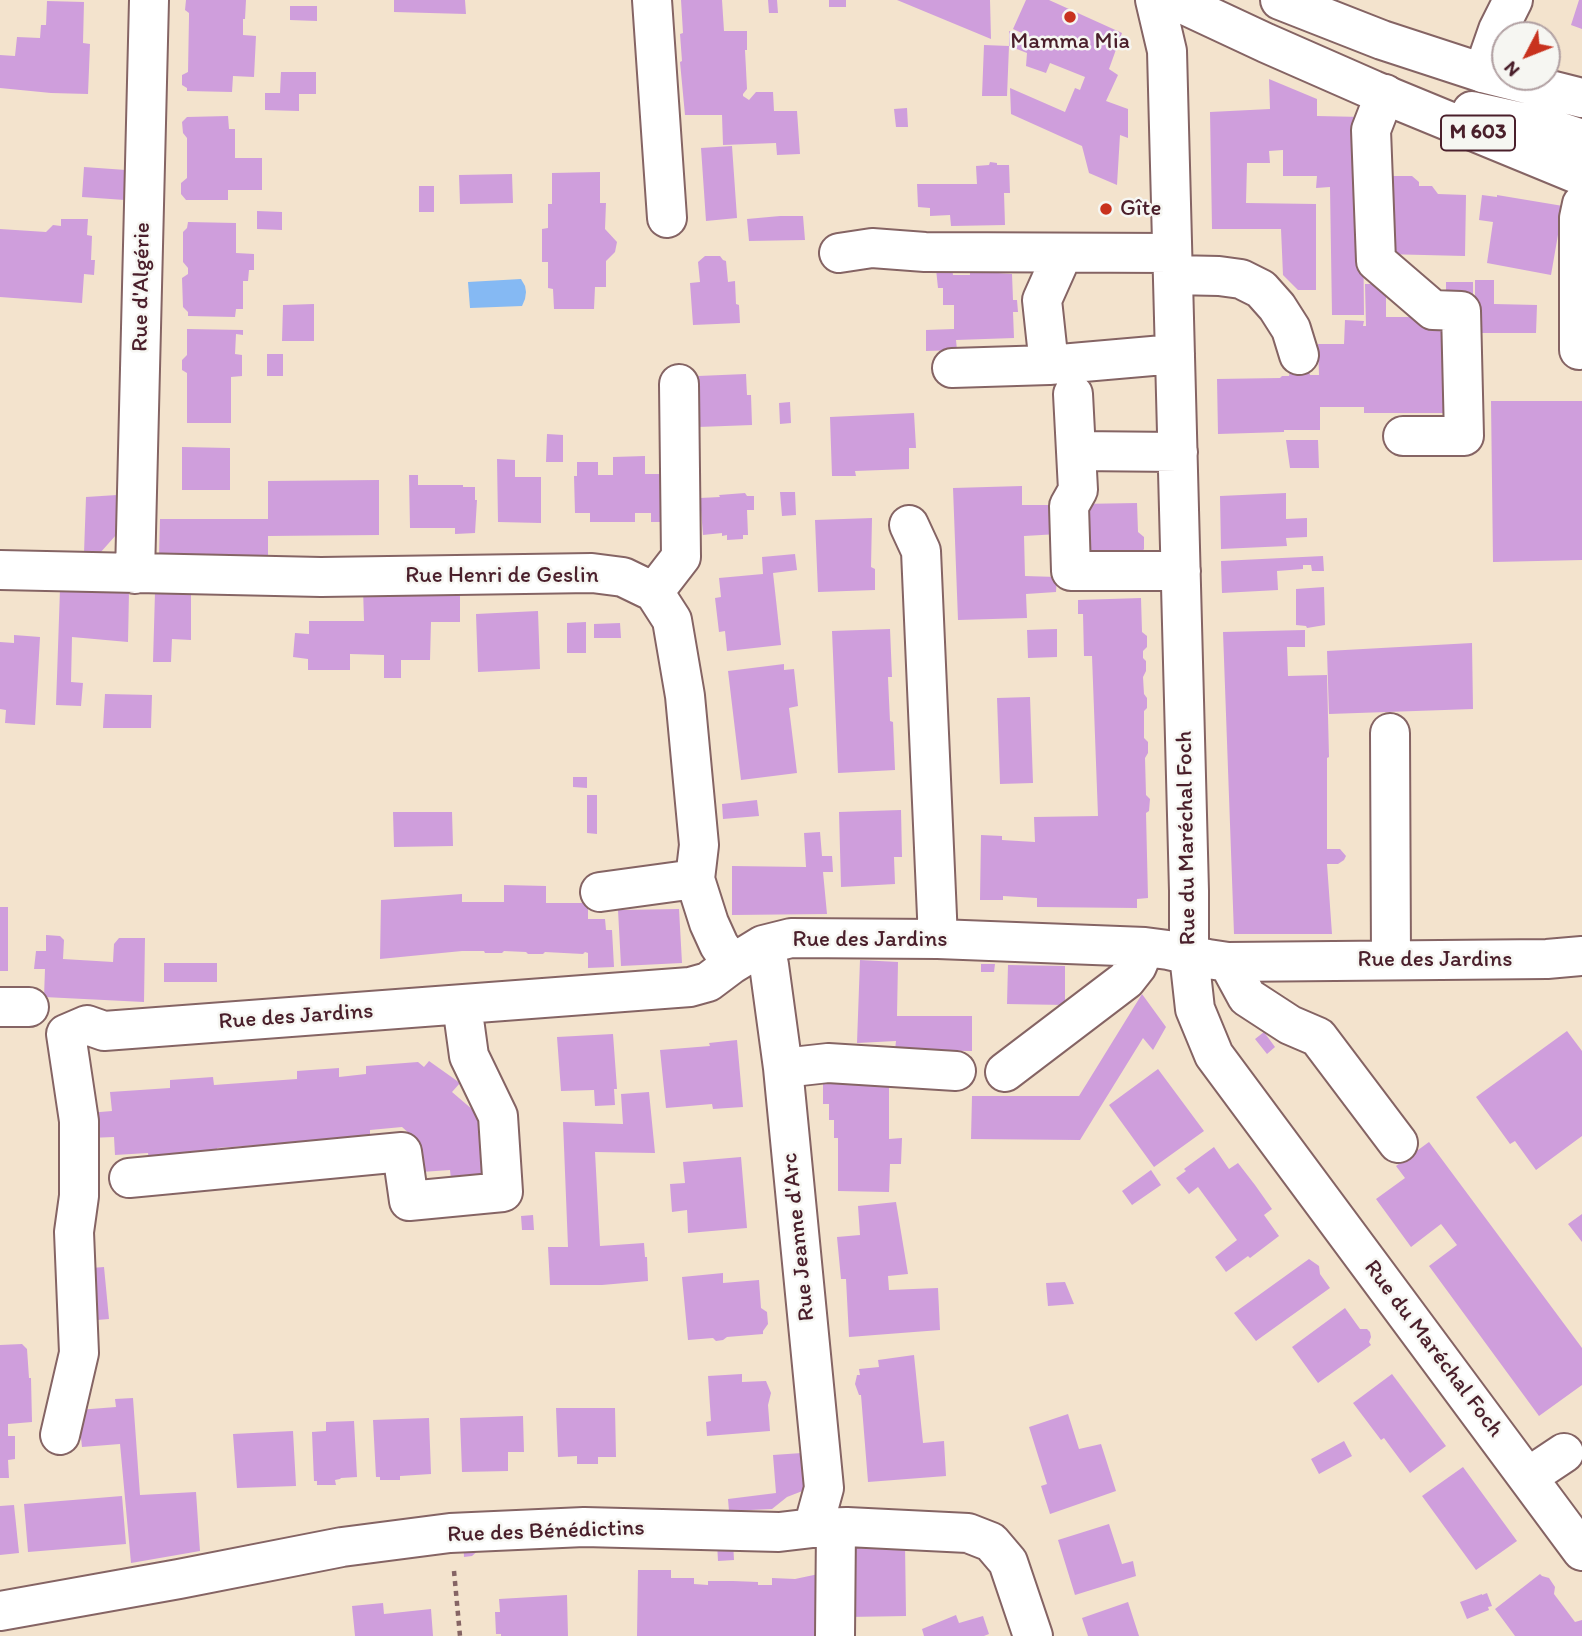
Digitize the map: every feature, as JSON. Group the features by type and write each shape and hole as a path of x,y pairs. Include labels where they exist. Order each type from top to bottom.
{"street":[{"name":"Rue d'Algérie","path":"135,574 149,0"},
{"path":"652,0 667,218"},
{"name":"Rue du Maréchal Foch","path":"1155,0 1167,51 1189,955 1195,1009 1214,1055 1582,1551"},
{"name":"M 603","path":"1174,0 1379,92 1582,176"},
{"name":"M 603","path":"1280,0 1382,40 1483,73 1582,98"},
{"path":"1483,73 1498,30 1513,0"},
{"path":"1382,40 1566,133"},
{"path":"1403,436 1464,436 1461,311 1433,310 1376,261 1371,130 1379,92 1566,133"},
{"path":"1578,350 1579,218 1582,204"},
{"path":"839,253 872,248 925,253 1063,253 1172,264 1241,279 1261,289 1277,307 1291,329 1299,355"},
{"path":"1049,365 1042,300 1063,253"},
{"path":"952,368 1049,365 1175,354"},
{"path":"679,384 681,557 654,592 672,620 685,696 699,845 695,878 719,945 747,955"},
{"path":"1073,394 1078,490 1069,506 1071,571 1181,571"},
{"path":"1077,451 1178,452"},
{"path":"909,525 921,551 938,939"},
{"name":"Rue Henri de Geslin","path":"0,570 321,578 592,573 623,577 654,592"},
{"path":"1390,733 1391,960"},
{"path":"600,892 695,878"},
{"name":"Rue des Jardins","path":"60,1435 79,1353 74,1232 79,1196 79,1121 66,1034 87,1025 104,1031 690,988 708,982 747,955 792,938 938,939 1145,947 1228,962 1547,959 1582,956"},
{"path":"1005,1072 1126,980 1137,966 1145,947"},
{"name":"Rue Jeanne d'Arc","path":"747,955 769,965 783,1068 824,1488 835,1636"},
{"path":"1228,962 1247,997 1290,1025 1318,1037 1398,1143"},
{"path":"129,1178 402,1152 409,1201 503,1192 498,1116 469,1056 462,1005"},
{"path":"783,1068 828,1063 956,1072"},
{"path":"1528,1478 1564,1453"},
{"name":"Rue des Bénédictins","path":"0,1611 342,1547 450,1533 584,1527 779,1532 825,1528 968,1533 991,1542 1008,1562 1033,1636"}],"path":[{"path":"450,1533 460,1636"}],"water":[{"path":"521,279 526,292 522,306 470,308 468,282"}],"building":[{"path":"186,0 246,0 243,35 256,36 254,77 233,76 232,92 187,91 182,85 182,75 188,72 189,13 185,10"},
{"path":"394,0 465,0 466,14 394,12"},
{"path":"681,0 722,0 724,31 747,31 747,89 743,96 749,100 756,92 773,92 774,111 797,111 800,154 777,155 776,143 723,145 722,115 685,115 680,62 680,34 683,33"},
{"path":"768,0 777,0 778,13 769,13"},
{"path":"829,0 846,0 846,7 829,7"},
{"path":"897,0 990,0 991,39"},
{"path":"1026,0 1049,0 1122,33 1109,69 1118,75 1106,101 1128,109 1128,138 1120,135 1117,185 1089,173 1082,146 1011,114 1010,88 1065,112 1075,88 1080,90 1085,77 1050,63 1046,73 1026,66 1027,53 1009,46 1009,31 1032,41 1033,38 1013,29"},
{"path":"1579,0 1582,0 1582,29 1571,25"},
{"path":"47,1 84,2 83,43 90,44 88,94 0,88 0,55 15,56 17,37 40,38 41,25 46,25"},
{"path":"290,6 317,6 317,21 290,20"},
{"path":"984,45 1009,46 1007,96 982,96"},
{"path":"281,72 316,72 316,94 299,94 299,111 265,110 265,93 280,93"},
{"path":"1269,79 1317,99 1317,116 1362,117 1364,315 1332,315 1330,187 1316,188 1317,176 1283,176 1283,150 1269,151 1270,163 1247,163 1246,203 1316,204 1316,290 1298,290 1283,275 1281,229 1212,229 1210,112 1270,109"},
{"path":"907,108 908,127 896,127 894,109"},
{"path":"228,116 229,129 235,129 235,158 262,158 262,190 228,190 228,200 186,200 181,194 181,183 187,178 187,138 183,133 182,122 187,117"},
{"path":"732,146 737,218 706,221 701,148"},
{"path":"990,162 1009,165 1010,193 1004,193 1005,225 951,226 950,215 930,216 930,208 918,207 917,184 977,184 976,166 989,165"},
{"path":"84,167 126,170 125,200 82,197"},
{"path":"600,172 600,203 606,203 605,229 617,242 615,252 606,261 606,287 595,287 594,309 554,309 553,289 548,288 548,262 542,262 542,229 548,228 548,204 552,204 552,173"},
{"path":"512,174 513,203 460,204 459,175"},
{"path":"1393,176 1412,176 1419,182 1419,186 1432,186 1438,194 1466,195 1465,256 1383,254 1389,180"},
{"path":"419,186 434,186 434,212 419,212"},
{"path":"1482,195 1563,206 1551,275 1487,263 1493,222 1479,220"},
{"path":"257,211 282,212 282,230 257,229"},
{"path":"803,216 805,240 749,241 747,219"},
{"path":"61,219 88,219 87,235 92,236 91,260 95,260 94,275 84,274 82,303 0,297 0,229 46,232 53,225 61,226"},
{"path":"188,222 236,223 236,253 254,254 254,270 249,270 248,281 243,281 243,309 236,309 235,317 188,316 183,307 182,278 188,274 188,268 183,262 183,232"},
{"path":"705,256 720,256 726,261 728,282 735,281 740,323 693,325 690,283 700,282 698,262"},
{"path":"998,267 998,273 1012,274 1013,300 1017,300 1018,312 1013,312 1014,338 956,340 957,350 926,351 926,330 954,329 954,305 943,305 943,288 938,288 936,269 952,268 953,275 970,275 970,268"},
{"path":"1475,280 1494,280 1494,304 1537,305 1536,333 1475,333"},
{"path":"1446,282 1473,282 1473,301 1446,302"},
{"path":"1365,284 1386,284 1386,317 1449,317 1449,413 1364,413 1364,407 1320,407 1320,430 1218,434 1217,379 1280,378 1289,376 1290,371 1305,367 1310,375 1319,375 1318,344 1344,344 1345,320 1364,321 1363,326 1366,326"},
{"path":"314,304 314,341 282,341 283,305"},
{"path":"187,329 243,330 243,335 236,334 235,354 242,355 242,376 231,377 231,423 187,423 187,373 182,370 182,360 187,355"},
{"path":"267,354 283,354 283,376 267,376"},
{"path":"746,374 747,395 751,395 752,425 698,427 698,376"},
{"path":"1491,401 1582,401 1582,560 1493,562"},
{"path":"790,402 791,423 780,424 779,403"},
{"path":"914,413 916,448 909,448 909,469 855,471 856,476 832,476 830,417"},
{"path":"547,434 563,435 563,462 546,462"},
{"path":"1286,440 1318,440 1319,468 1290,468"},
{"path":"182,447 230,448 230,490 182,490"},
{"path":"645,456 645,474 673,474 675,522 651,522 651,513 635,513 635,522 590,522 590,513 575,513 574,476 577,476 577,462 598,462 598,475 613,475 613,457"},
{"path":"497,459 515,460 515,477 541,477 541,523 498,522"},
{"path":"409,475 418,475 418,485 475,487 475,533 455,534 455,528 410,528"},
{"path":"379,480 379,535 268,536 268,556 159,556 160,519 268,519 268,481"},
{"path":"1022,486 1022,505 1058,505 1059,534 1024,536 1025,576 1057,577 1056,592 1026,594 1027,618 958,620 953,488"},
{"path":"780,492 795,492 796,515 782,516"},
{"path":"745,493 747,496 754,496 754,510 747,510 748,535 743,535 743,539 727,540 727,535 722,536 722,533 703,535 700,498"},
{"path":"1286,493 1286,519 1307,518 1307,537 1286,538 1287,546 1221,549 1220,496"},
{"path":"117,495 116,535 100,553 84,553 86,497"},
{"path":"1137,503 1138,532 1144,537 1144,549 1138,558 1077,559 1080,504"},
{"path":"872,518 871,567 875,569 875,590 818,592 815,520"},
{"path":"795,554 797,570 773,573 781,645 727,651 725,631 719,632 715,598 721,597 719,578 763,574 762,557"},
{"path":"1323,556 1324,571 1312,571 1311,565 1303,565 1303,569 1277,571 1278,590 1222,593 1221,561"},
{"path":"460,586 460,622 431,622 430,660 401,660 401,678 384,678 384,655 350,654 350,670 308,670 308,659 293,657 295,633 309,634 309,621 364,621 363,588"},
{"path":"1324,587 1325,625 1307,628 1296,625 1296,589"},
{"path":"60,589 129,592 128,642 72,637 71,682 83,683 81,706 56,705"},
{"path":"155,592 191,592 191,640 172,639 171,662 153,662"},
{"path":"1141,598 1142,632 1147,636 1147,647 1143,651 1146,671 1143,677 1144,694 1147,698 1147,708 1144,711 1144,738 1148,742 1145,758 1146,795 1150,799 1149,811 1146,813 1148,898 1137,899 1137,908 1037,907 1037,898 1003,896 1003,900 980,900 981,835 1002,836 1002,840 1035,842 1034,817 1098,816 1092,656 1084,656 1083,614 1078,614 1078,600"},
{"path":"538,611 540,669 478,672 476,614"},
{"path":"586,622 586,653 567,653 567,623"},
{"path":"620,623 621,638 594,638 594,624"},
{"path":"890,629 892,677 888,677 895,770 838,773 832,631"},
{"path":"1057,629 1057,657 1028,658 1027,630"},
{"path":"1305,630 1305,647 1287,647 1288,676 1327,675 1327,849 1340,849 1346,856 1338,864 1327,864 1332,934 1234,934 1223,632"},
{"path":"14,635 40,637 35,725 5,723 6,710 0,709 0,642 14,643"},
{"path":"1472,643 1473,709 1329,714 1327,651"},
{"path":"784,664 784,670 794,669 798,706 789,708 797,773 741,780 728,671"},
{"path":"105,694 152,695 151,728 103,728"},
{"path":"1030,697 1033,783 1000,784 997,698"},
{"path":"573,777 587,777 587,788 573,787"},
{"path":"587,795 597,795 597,834 587,833"},
{"path":"757,800 759,816 723,819 722,804"},
{"path":"901,810 902,857 894,857 895,884 841,887 839,812"},
{"path":"393,812 452,812 453,846 394,847"},
{"path":"820,832 822,856 832,856 833,872 823,872 827,914 732,915 732,866 806,867 804,833"},
{"path":"504,885 546,886 546,903 588,903 588,919 605,919 606,930 612,930 614,967 588,968 588,953 585,952 528,954 462,951 380,959 381,900 462,894 462,902 504,902"},
{"path":"0,907 8,907 8,971 0,971"},
{"path":"679,909 682,963 621,966 618,910"},
{"path":"46,935 60,936 64,940 63,959 113,962 114,944 119,938 145,938 144,1002 44,997 45,969 34,969 36,951 46,951"},
{"path":"860,960 898,962 897,1016 972,1016 972,1051 895,1050 896,1041 857,1043"},
{"path":"164,963 217,963 217,982 164,982"},
{"path":"981,964 995,964 994,972 981,972"},
{"path":"1008,965 1065,966 1065,1005 1007,1004"},
{"path":"1142,994 1166,1027 1153,1050 1143,1038 1080,1140 971,1139 972,1096 1079,1096"},
{"path":"1567,1031 1582,1051 1582,1136 1536,1170 1515,1141 1510,1144 1476,1097"},
{"path":"1264,1032 1275,1047 1267,1054 1255,1039"},
{"path":"613,1034 617,1089 614,1089 615,1105 595,1106 594,1090 561,1091 557,1037"},
{"path":"737,1040 743,1107 713,1109 712,1104 666,1108 660,1050 710,1046 709,1043"},
{"path":"429,1061 460,1083 452,1092 480,1116 484,1178 451,1179 450,1170 421,1172 419,1142 402,1127 370,1130 370,1138 275,1153 275,1144 217,1148 218,1157 149,1161 148,1153 115,1155 114,1137 89,1138 88,1113 112,1111 110,1092 170,1088 170,1080 213,1077 214,1085 297,1079 297,1071 339,1068 339,1077 366,1074 366,1066 418,1062 424,1067"},
{"path":"1158,1069 1204,1131 1154,1167 1109,1105"},
{"path":"823,1072 889,1072 889,1139 902,1138 901,1164 890,1164 889,1192 838,1191 838,1138 834,1138 834,1120 829,1120 829,1104 823,1104"},
{"path":"649,1092 655,1153 595,1152 600,1246 644,1243 648,1281 602,1285 550,1285 548,1247 568,1247 563,1122 623,1124 621,1094"},
{"path":"1429,1142 1582,1348 1582,1385 1539,1416 1429,1266 1457,1245 1441,1224 1411,1247 1376,1199 1405,1178 1396,1166"},
{"path":"1214,1147 1229,1169 1238,1163 1255,1185 1272,1209 1264,1215 1279,1236 1226,1272 1215,1257 1237,1240 1198,1187 1189,1194 1176,1178"},
{"path":"741,1157 747,1228 688,1233 687,1210 672,1212 670,1184 685,1183 683,1162"},
{"path":"1151,1170 1161,1185 1132,1205 1122,1191"},
{"path":"896,1202 908,1274 888,1276 889,1290 938,1288 940,1330 849,1337 846,1279 841,1279 837,1237 860,1235 858,1206"},
{"path":"1582,1214 1582,1242 1568,1224"},
{"path":"533,1215 534,1230 522,1230 521,1216"},
{"path":"1309,1259 1319,1266 1320,1274 1330,1288 1256,1341 1234,1313"},
{"path":"104,1267 109,1319 97,1320 91,1268"},
{"path":"723,1273 723,1283 759,1280 761,1308 767,1312 768,1324 763,1334 727,1337 716,1341 713,1338 688,1340 682,1277"},
{"path":"1065,1282 1074,1304 1048,1306 1046,1283"},
{"path":"1345,1308 1360,1329 1370,1332 1371,1345 1318,1383 1292,1347"},
{"path":"22,1344 27,1349 31,1378 32,1422 8,1424 8,1436 15,1436 15,1459 8,1460 9,1478 0,1478 0,1345"},
{"path":"914,1355 923,1443 944,1441 946,1476 868,1482 861,1395 855,1384 857,1375 860,1375 859,1369 879,1367 878,1360"},
{"path":"742,1374 742,1382 766,1381 771,1393 768,1405 770,1431 707,1436 706,1422 711,1421 708,1376"},
{"path":"1392,1374 1446,1446 1410,1473 1353,1403"},
{"path":"133,1398 140,1495 196,1492 200,1551 131,1563 120,1444 82,1447 78,1410 116,1407 115,1399"},
{"path":"556,1408 615,1408 616,1457 598,1457 598,1464 577,1464 577,1456 558,1457"},
{"path":"1068,1414 1079,1449 1101,1444 1116,1491 1050,1514 1041,1486 1047,1484 1029,1427"},
{"path":"523,1416 524,1452 508,1452 508,1471 462,1472 460,1418"},
{"path":"429,1418 431,1474 400,1476 400,1480 380,1480 380,1477 376,1477 373,1420"},
{"path":"354,1421 357,1477 335,1480 336,1485 317,1485 317,1481 314,1481 312,1432 326,1431 326,1422"},
{"path":"293,1431 296,1486 237,1488 233,1434"},
{"path":"1344,1441 1352,1456 1319,1474 1311,1459"},
{"path":"802,1453 805,1490 787,1497 772,1509 729,1511 728,1499 776,1493 773,1455"},
{"path":"1463,1467 1517,1541 1476,1570 1422,1496"},
{"path":"122,1496 126,1544 28,1552 24,1504"},
{"path":"14,1505 19,1553 0,1555 0,1506"},
{"path":"1109,1524 1122,1564 1133,1561 1136,1576 1075,1595 1058,1540"},
{"path":"463,1540 481,1548 472,1556 464,1557"},
{"path":"717,1542 733,1542 734,1560 718,1561"},
{"path":"847,1543 905,1544 906,1616 847,1617"},
{"path":"638,1570 671,1570 671,1578 694,1578 694,1584 708,1585 708,1581 733,1581 772,1585 772,1578 795,1579 828,1572 827,1636 637,1636"},
{"path":"1540,1574 1549,1578 1555,1587 1554,1594 1575,1622 1582,1620 1582,1636 1515,1636 1495,1609"},
{"path":"1487,1593 1492,1606 1488,1607 1489,1610 1467,1619 1460,1602"},
{"path":"567,1595 568,1636 496,1634 495,1612 500,1612 499,1599"},
{"path":"1128,1602 1139,1636 1088,1636 1082,1618"},
{"path":"383,1603 384,1614 431,1609 433,1636 355,1636 352,1606"},
{"path":"956,1615 959,1623 983,1616 989,1634 924,1636 922,1629"}],"place":[{"name":"Mamma Mia","path":"1070,17"},
{"name":"Gîte","path":"1106,209"}]}
